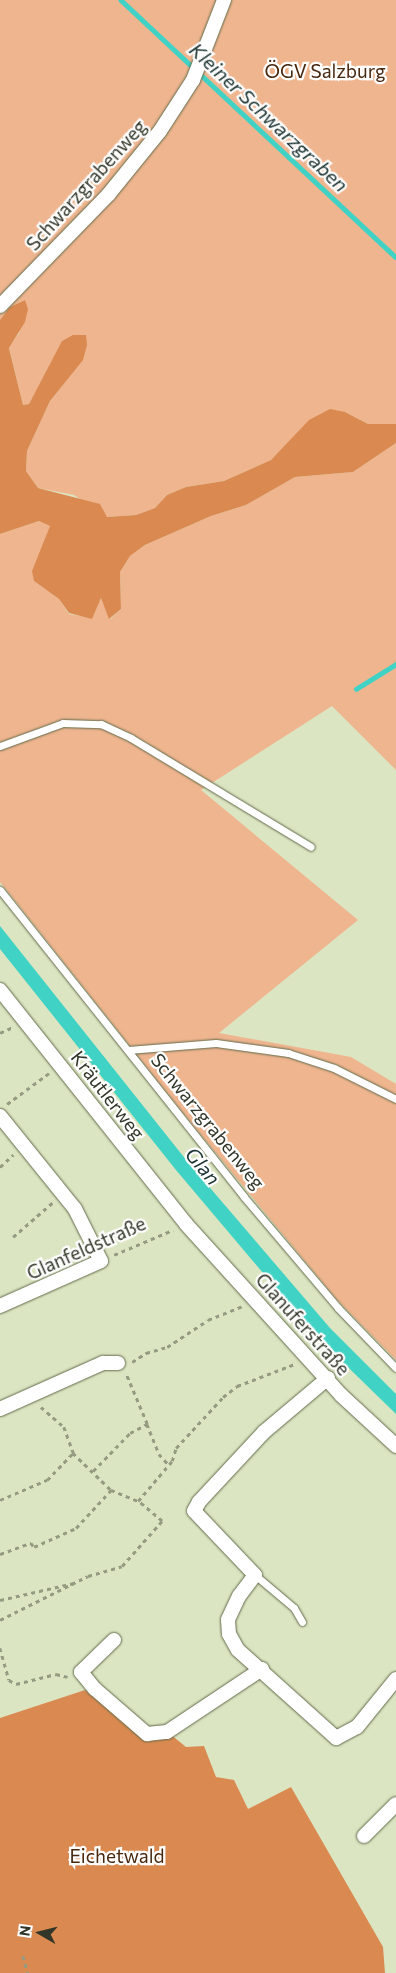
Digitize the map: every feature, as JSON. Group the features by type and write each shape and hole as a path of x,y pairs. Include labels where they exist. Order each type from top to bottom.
{"street":[{"name":"Schwarzgrabenweg","path":"0,306 130,169 160,131 193,80 224,0"},
{"name":"Kräutlerweg","path":"0,990 186,1224"},
{"path":"0,1116 85,1223 101,1261"},
{"name":"Glanuferstraße","path":"186,1224 307,1356 396,1446"},
{"name":"Glanfeldstraße","path":"0,1306 101,1261"},
{"path":"0,1409 103,1363 118,1363"},
{"path":"328,1378 264,1432 199,1502 194,1511 255,1575 239,1596 228,1620 229,1634 238,1650 262,1669 336,1738 357,1727 396,1679"},
{"path":"114,1640 81,1672 91,1684 147,1734 167,1732 262,1669"},
{"path":"364,1836 396,1804"}],"lane":[{"path":"0,746 63,723 101,724 131,738 311,847"},
{"name":"Schwarzgrabenweg","path":"0,890 244,1197 338,1308 396,1368"},
{"path":"128,1050 216,1043 288,1053 334,1068 396,1099"},
{"path":"255,1575 294,1608 302,1622"}],"path":[{"path":"0,1109 60,1065"},
{"path":"0,1167 24,1146"},
{"path":"13,1237 62,1194"},
{"name":"Glanfeldstraße","path":"101,1261 186,1224"},
{"path":"169,1465 159,1454 118,1363 134,1362 146,1353 168,1347 193,1328 256,1299"},
{"path":"138,1501 169,1465 176,1448 237,1386 288,1370 307,1356"},
{"path":"0,1620 88,1576 122,1566 162,1521 138,1501 111,1490 75,1455 64,1427 28,1396"},
{"path":"92,1472 130,1433 147,1424"},
{"path":"0,1500 47,1480 73,1453 75,1455"},
{"path":"0,1554 31,1543 34,1547 76,1528 111,1490"},
{"path":"0,1600 76,1583"},
{"path":"0,1648 9,1680 16,1684 56,1674 91,1684"},
{"path":"23,1956 28,1973"}],"green space":[{"name":"ÖGV Salzburg","path":"0,0 396,0 396,424 368,424 345,412 286,445 271,460 224,481 186,487 167,495 155,508 136,515 106,517 74,495 38,488 26,471 27,451 50,401 70,375 54,358 29,404 23,405 9,347 19,333 25,300 10,307 0,320"},
{"path":"25,300 28,309 25,322 9,348 23,405 29,404 62,341 73,335 86,335 87,345 83,360 50,401 27,451 26,471 38,488 100,504 107,517 136,515 155,508 167,495 186,487 224,481 271,460 309,420 330,409 345,412 368,424 396,424 396,443 353,472 295,477 246,505 211,516 145,545 130,556 120,572 121,609 109,619 101,598 92,619 69,613 59,599 34,581 32,571 50,526 39,521 0,534 0,320 10,307"},
{"path":"396,443 396,770 332,706 201,790 358,920 219,1033 351,1057 396,1084 396,1360 336,1299 182,1112 0,882 0,534 39,521 51,526 34,581 59,599 69,614 92,618 101,598 110,619 121,609 120,572 130,556 145,545 211,516 246,505 295,477 353,472"},
{"name":"Eichetwald","path":"85,1690 148,1742 170,1734 186,1747 204,1746 216,1777 234,1780 248,1809 291,1787 383,1947 385,1973 0,1973 0,1718"}],"water":[{"path":"0,926 187,1161 330,1328 396,1394 396,1414 318,1338 176,1170 0,949"}],"waterway":[{"name":"Kleiner Schwarzgraben","path":"121,0 396,257"},
{"path":"356,689 396,664"}],"water label":[{"name":"Glan","path":"203,1166"}]}
